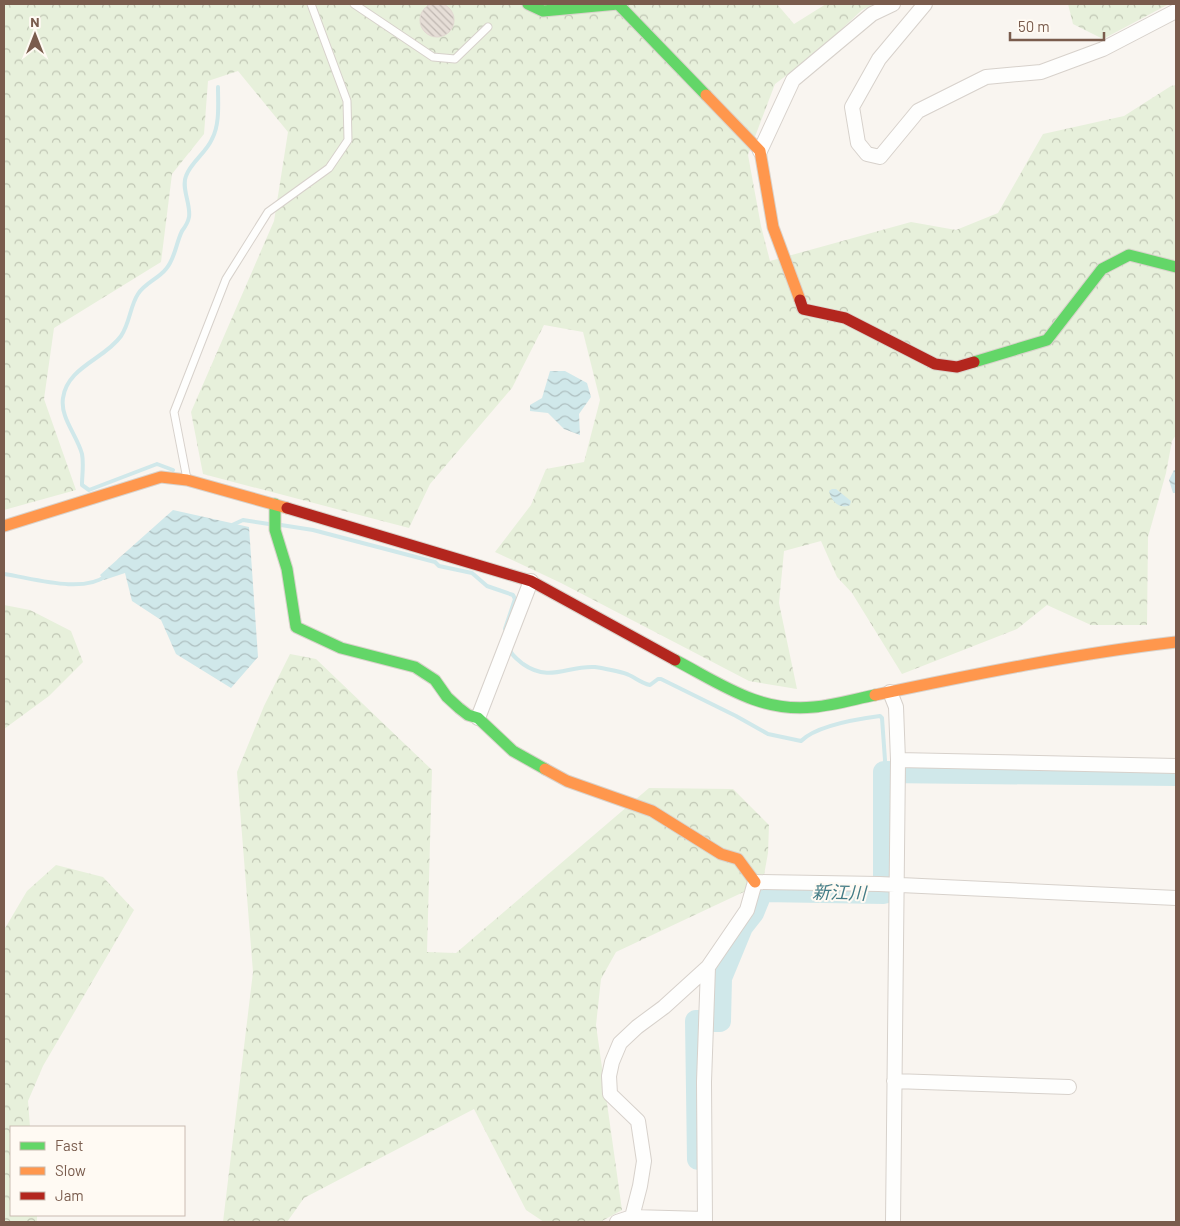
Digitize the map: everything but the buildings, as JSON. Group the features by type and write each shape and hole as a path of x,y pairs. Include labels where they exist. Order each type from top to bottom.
{"street":[{"path":"528,4 543,11 618,4 760,151 773,227 803,309 845,318 935,364 957,366 1047,340 1102,269 1129,255 1176,267"},
{"path":"760,151 793,80 872,14 893,4"},
{"path":"925,4 879,59 852,108 858,143 867,154 880,157 918,111 986,77 1041,72 1103,49 1176,10"},
{"path":"4,526 161,477 187,480 276,504 531,581 744,697 780,708 816,707 1070,655 1176,642"},
{"path":"276,504 272,518 273,527 286,567 296,627 341,648 415,667 435,680 447,697 459,708 468,715 478,718 513,751 568,782 652,810 721,854 738,859 755,882"},
{"path":"478,718 531,581"},
{"path":"890,692 896,707 898,760 895,885 893,1222"},
{"path":"898,760 1176,766"},
{"path":"755,882 879,884 1176,898"},
{"path":"632,1217 644,1161 638,1121 610,1094 609,1076 612,1062 620,1043 637,1027 664,1007 708,967 747,910 755,882"},
{"path":"617,1222 632,1217 705,1221 704,1082 708,967"},
{"path":"894,1081 1069,1087"}],"lane":[{"path":"187,480 174,412 226,279 268,212 329,168 348,140 347,101 311,4"},
{"path":"354,4 433,57 455,59 488,27"}],"green space":[{"path":"4,4 777,4 794,24 826,4 874,4 862,10 815,54 775,84 748,155 761,226 770,261 911,222 956,230 998,213 1043,134 1124,116 1171,86 1176,85 1176,435 1172,441 1166,473 1148,537 1147,625 1091,625 1047,605 1017,629 902,674 852,593 837,577 821,541 784,551 779,603 797,689 749,681 561,583 495,552 531,505 546,469 584,462 600,400 583,332 544,325 512,388 430,484 409,528 203,474 191,412 274,221 288,132 238,71 208,81 204,134 172,174 161,262 54,328 44,399 76,490 4,510"},
{"path":"1068,4 1169,4 1103,39 1073,24"},
{"path":"4,605 30,610 71,631 83,662 49,696 4,729"},
{"path":"290,654 316,659 432,770 427,952 456,953 649,788 733,789 769,825 768,853 762,886 750,889 616,952 601,979 596,1025 622,1210 600,1222 544,1222 526,1210 474,1109 304,1198 287,1222 223,1222 253,972 237,772 264,706"},
{"path":"56,865 103,877 134,910 43,1066 28,1101 30,1126 10,1126 10,1216 37,1216 37,1222 4,1222 4,930 27,891"}],"water":[{"path":"550,371 565,371 587,383 591,397 579,414 580,435 564,429 548,413 530,411 530,405 542,398"},
{"path":"1174,470 1176,471 1176,493 1173,493 1169,480"},
{"path":"836,489 851,501 850,505 836,504 830,495 829,491"},
{"path":"173,510 249,527 258,657 231,688 176,654 161,620 132,601 125,573 104,580 100,575"}],"waterway":[{"path":"173,470 157,464 89,490 82,485 82,454 66,419 63,398 66,387 72,378 106,351 121,336 138,294 163,272 171,261 189,217 185,186 186,176 215,133 218,114 218,87"},
{"path":"230,526 243,520 269,524"},
{"path":"281,525 313,530 435,562 439,566 472,573 487,586 513,595 515,599 505,629"},
{"path":"4,574 71,584 84,584 106,576"},
{"path":"510,650 523,664 533,670 542,672 551,673 595,667 626,674 650,685 661,679 768,734 801,741 808,735 827,727 880,716 882,718 884,772"},
{"name":"新江川","path":"698,1159 696,1021 720,1021 721,978 742,927 753,913 762,891 884,893 884,772 1176,775"}],"traffic: fast":[{"path":"528,4 543,11 618,4 706,95"},
{"path":"974,362 1047,340 1102,269 1129,255 1176,267"},
{"path":"275,504 275,530 287,569 296,627 341,648 415,667 435,680 447,697 459,708 468,715 478,718 513,751 545,769"},
{"path":"675,660 741,695 776,706 794,708 814,707 875,695"}],"traffic: slow":[{"path":"706,95 760,151 773,227 800,300"},
{"path":"4,526 161,477 187,480 287,508"},
{"path":"875,695 987,672 1176,642"},
{"path":"545,769 567,781 652,811 721,854 738,859 755,882"}],"traffic: jam":[{"path":"800,300 803,309 845,318 935,364 957,367 974,362"},
{"path":"287,508 531,581 675,660"}]}
